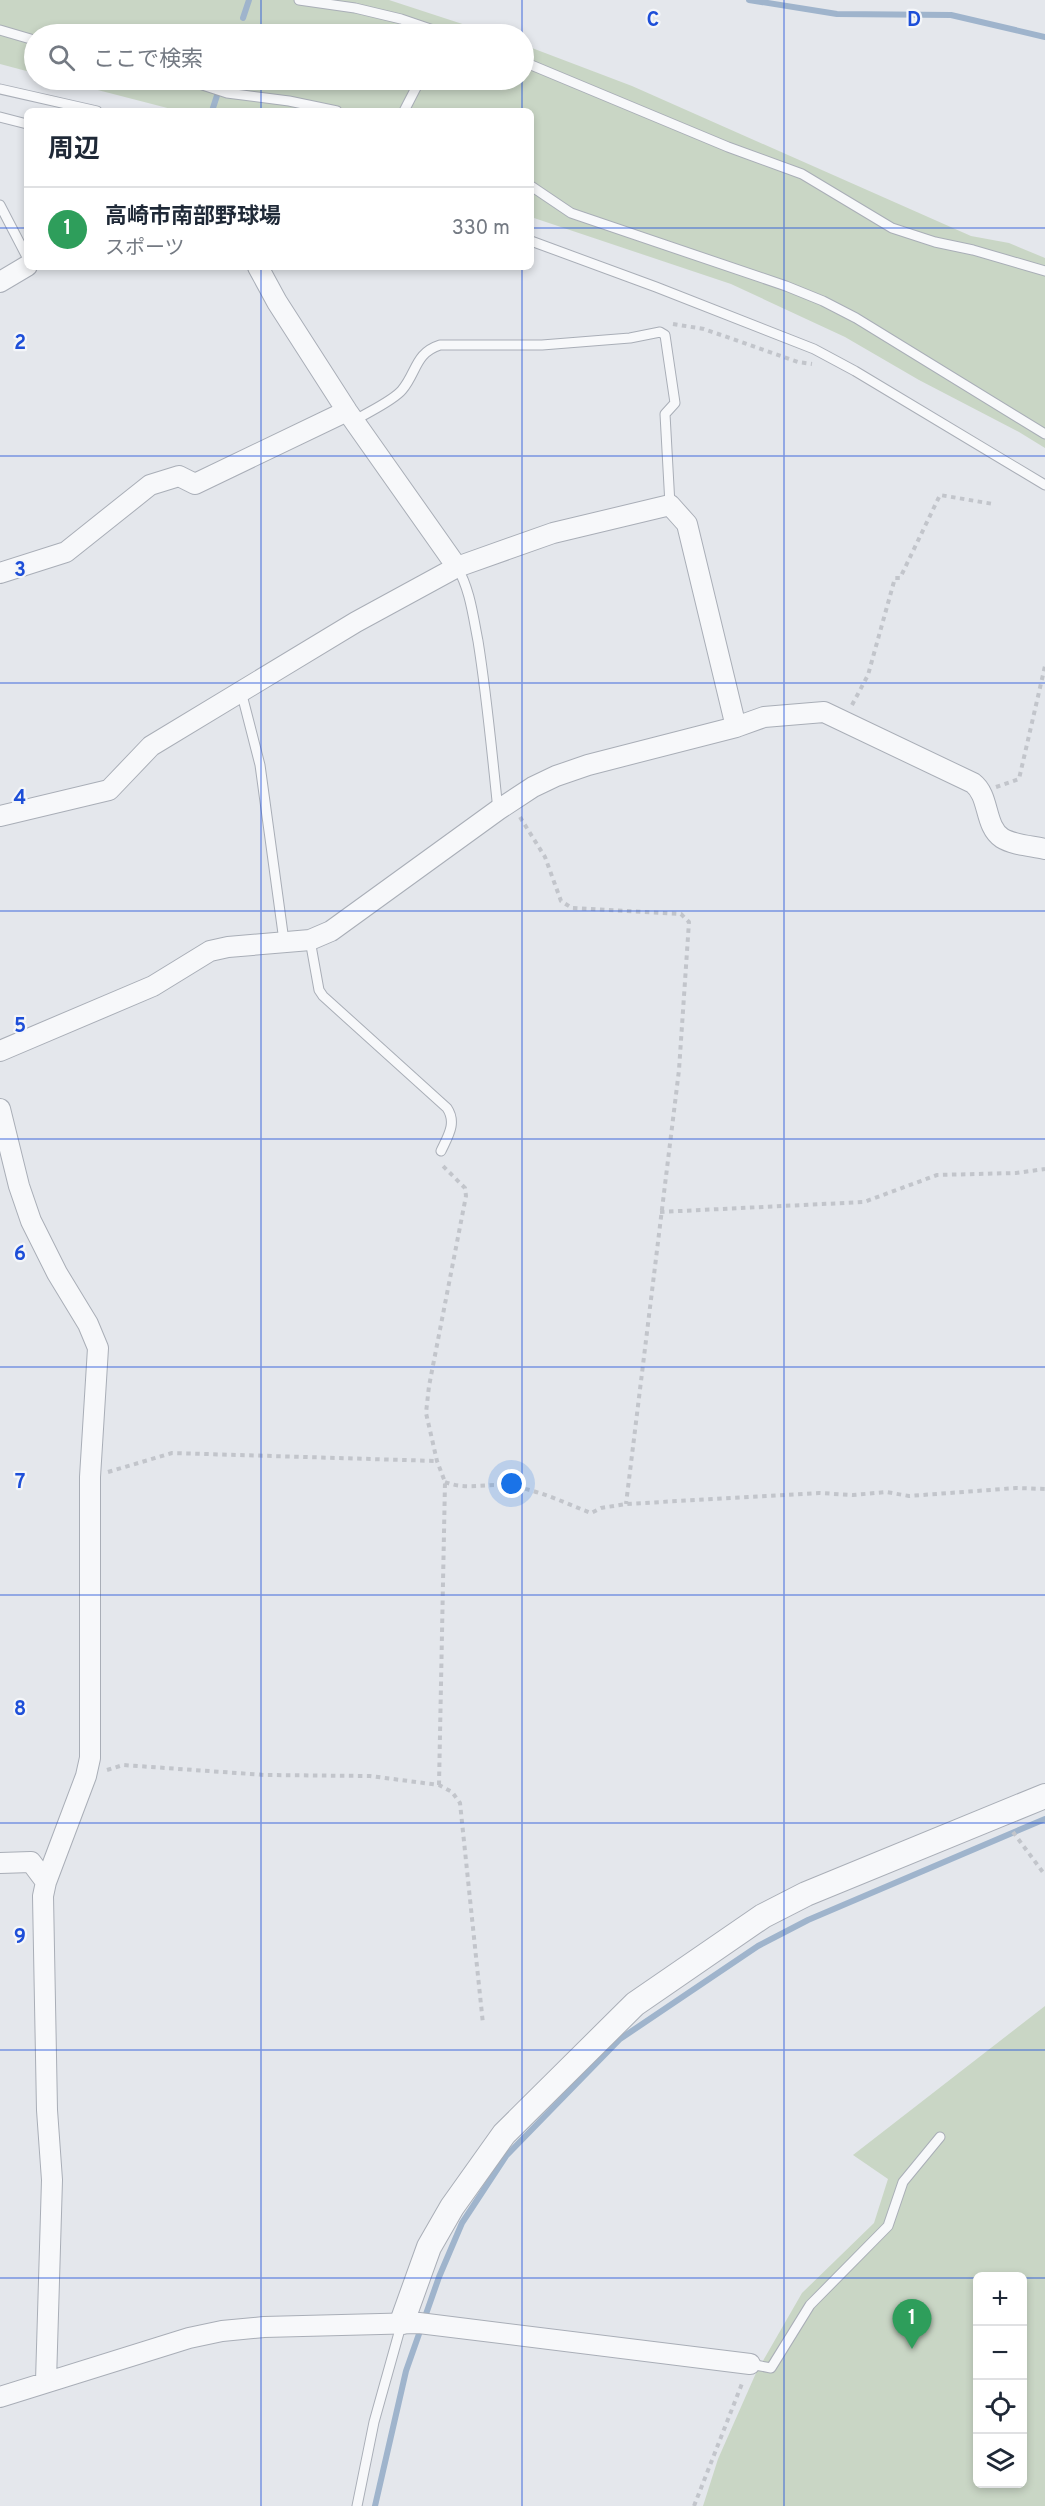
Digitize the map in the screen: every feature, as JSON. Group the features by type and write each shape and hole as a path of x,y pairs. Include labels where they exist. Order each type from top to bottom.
{"street":[{"path":"0,282 24,268"},
{"path":"260,270 277,302 350,416 457,567"},
{"path":"0,573 66,552 150,485 179,477 195,484 350,416"},
{"path":"0,816 109,790 125,776 151,746 356,622 457,567 552,533 670,505 687,524 736,727"},
{"path":"0,1051 120,998 153,986 210,951 284,941 310,940 331,931 504,805 556,776 588,765 736,727 764,717 824,712 973,783 982,793 994,829 999,836 1005,840 1045,849"},
{"path":"0,1109 19,1186 31,1221 57,1273 88,1324 98,1348 90,1477 91,1739 86,1776 46,1882 44,1896 47,2098 52,2180 46,2381"},
{"path":"402,2322 429,2247 491,2150 520,2118 635,2004 762,1916 806,1894 1045,1796"},
{"path":"0,1863 31,1862 46,1882"},
{"path":"0,2397 189,2337 222,2331 402,2322 750,2364"}],"lane":[{"path":"299,0 378,14 411,24"},
{"path":"0,30 24,37"},
{"path":"534,66 728,147 802,174 892,228 935,242 1045,271"},
{"path":"0,89 84,108"},
{"path":"218,90 323,108"},
{"path":"406,108 415,90"},
{"path":"0,117 24,123"},
{"path":"534,188 571,213 786,286 823,301 856,318 1045,434"},
{"path":"0,205 24,251"},
{"path":"534,243 656,286 814,349 840,362 1045,485"},
{"path":"350,416 401,392 423,355 429,349 440,345 542,345 630,338 660,332 665,335 675,403 665,414 670,505"},
{"path":"457,567 462,575 473,612 504,805"},
{"path":"241,691 260,765 284,941"},
{"path":"310,940 319,990 323,996 447,1108 452,1122 441,1151"},
{"path":"750,2364 771,2368 810,2305 888,2226 903,2182 940,2137"},
{"path":"357,2506 374,2422 402,2322"}],"path":[{"path":"660,332 670,324 678,324 704,329 798,362 830,366 840,362"},
{"path":"843,721 868,675 896,578 900,578 940,495 993,504"},
{"path":"982,793 1019,779 1045,666"},
{"path":"504,805 544,857 561,901 572,908 681,914 689,922 679,1070 626,1504"},
{"path":"439,1785 445,1482 437,1461 426,1413 429,1386 466,1196 465,1188 441,1165 441,1151"},
{"path":"660,1212 864,1202 937,1175 1016,1173 1045,1169"},
{"path":"90,1477 172,1453 437,1461"},
{"path":"445,1482 458,1487 509,1485 540,1493 591,1513 601,1508 626,1504 819,1493 853,1495 886,1492 909,1496 992,1489 1045,1489"},
{"path":"86,1776 123,1766 265,1775 370,1776 439,1785 452,1792 460,1803 483,2024"},
{"path":"1000,1815 1045,1875"},
{"path":"694,2506 750,2364"}],"green space":[{"path":"0,0 389,0 462,24 24,24 24,70 0,64"},
{"path":"534,49 632,86 971,236 1009,243 1045,258 1045,448 845,337 731,284 534,218 534,108 167,108 98,90 534,90"},
{"path":"1045,2006 1045,2506 703,2506 718,2459 756,2373 802,2293 874,2223 888,2179 853,2155"}],"waterway":[{"path":"243,18 249,0"},
{"path":"749,0 837,14 951,15 1045,37"},
{"path":"213,108 219,90"},
{"path":"375,2506 406,2371 439,2277 462,2223 506,2156 620,2039 758,1946 808,1920 1045,1819"}],"place":[{"name":"高崎市南部野球場","path":"912,2349"}]}
